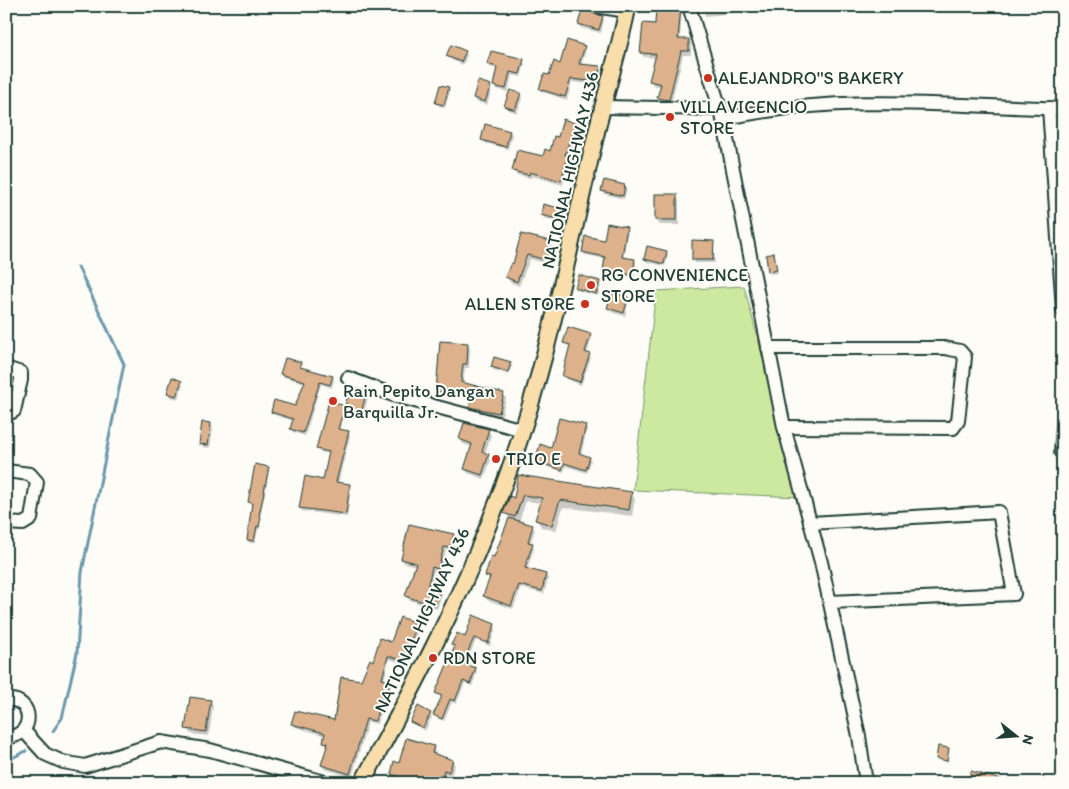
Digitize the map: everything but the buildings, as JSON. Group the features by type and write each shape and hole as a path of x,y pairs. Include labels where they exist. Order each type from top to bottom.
{"main road":[{"name":"NATIONAL HIGHWAY 436","path":"362,783 433,650 461,592 500,495 523,430 562,286 603,107 628,9"}],"street":[{"path":"595,6 628,9"},
{"path":"689,6 721,114 784,427 830,602 860,736 866,783"},
{"path":"603,107 721,114 876,102 1063,109"},
{"path":"1049,108 1057,129 1063,310"},
{"path":"768,348 945,348 960,351 965,357 958,421 953,428 784,427"},
{"path":"6,368 21,373 14,411 6,415"},
{"path":"348,378 396,396 523,430"},
{"path":"1061,452 1063,426"},
{"path":"6,470 30,474 37,482 31,519 23,524 6,523"},
{"path":"810,523 999,512 1014,594 830,602"},
{"path":"6,737 13,737 24,731 29,719 25,707 15,700 7,698"},
{"path":"24,731 45,754 63,762 85,766 161,742 210,750 328,783"}],"green space":[{"path":"744,286 800,497 633,490 656,291"}],"waterway":[{"path":"53,731 62,718 77,653 82,572 124,364 78,267"},
{"path":"6,761 26,751"}],"place":[{"name":"ALEJANDRO''S BAKERY","path":"708,78"},
{"name":"VILLAVICENCIO STORE","path":"670,117"},
{"name":"RG CONVENIENCE STORE","path":"591,285"},
{"name":"ALLEN STORE","path":"585,304"},
{"name":"Rain Pepito Dangan Barquilla Jr.","path":"333,401"},
{"name":"TRIO E","path":"496,459"},
{"name":"RDN STORE","path":"433,658"}]}
